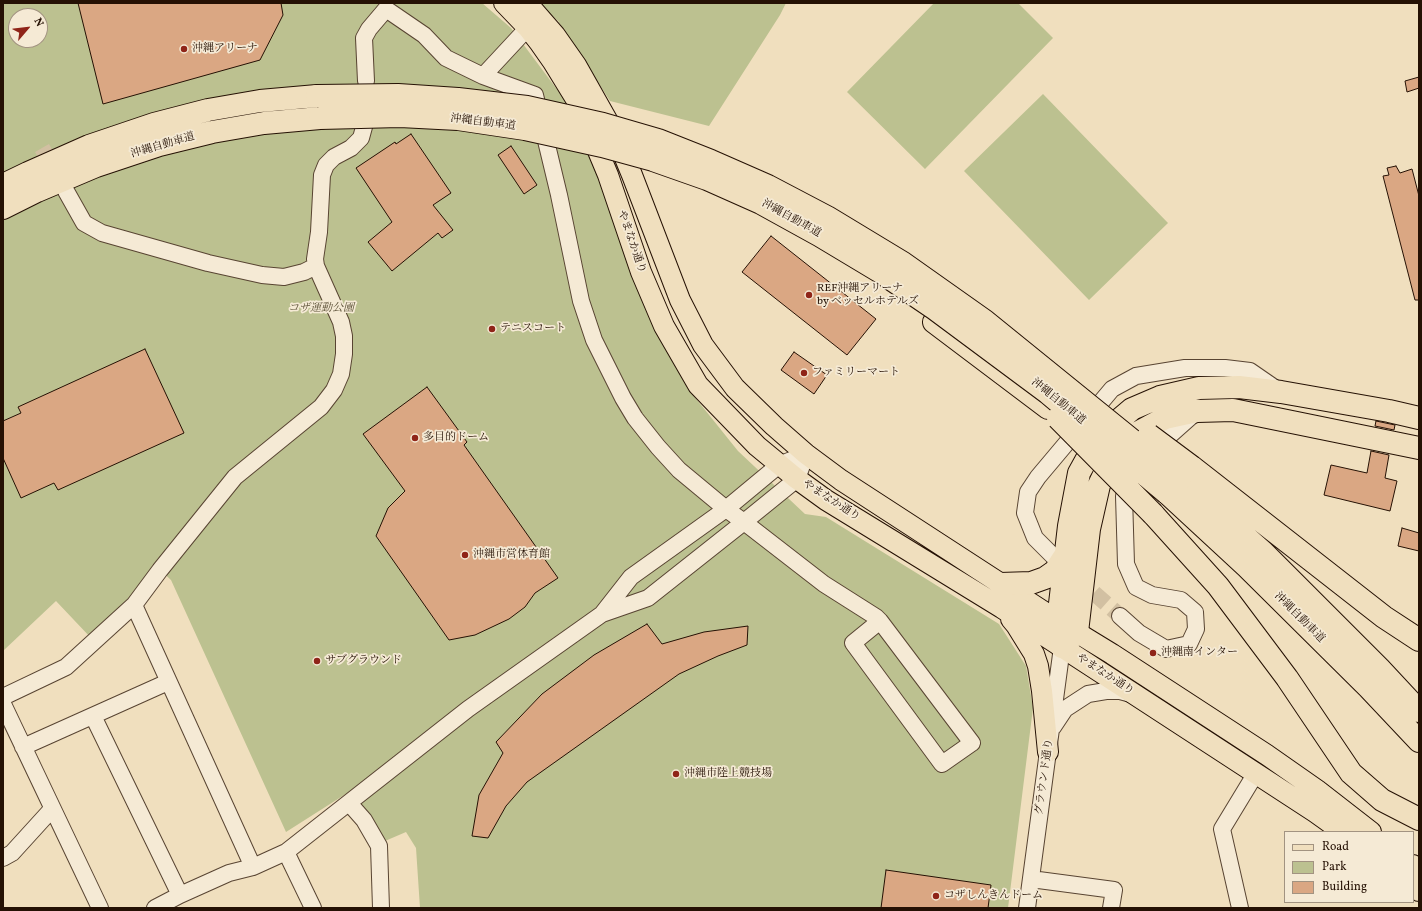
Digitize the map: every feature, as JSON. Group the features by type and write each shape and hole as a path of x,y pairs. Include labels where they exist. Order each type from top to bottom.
{"highway":[{"name":"沖縄自動車道","path":"3,185 89,146 154,124 208,110 260,101 317,96 398,95 458,99 527,107 603,124 658,140 768,186 827,217 903,263 985,321 1064,372 1180,479 1264,552 1419,710"},
{"name":"沖縄自動車道","path":"3,208 37,191 96,166 159,145 212,132 264,123 320,118 400,116 458,119 525,128 602,146 653,160 707,179 761,203 819,235 879,271 929,305 1048,393 1180,479 1258,578 1369,688 1419,741"},
{"path":"819,235 1048,408 1154,514 1218,586 1287,678 1351,773 1382,800 1419,819"},
{"path":"1000,584 1031,583 1045,578 1055,571 1069,526 1079,473 1099,437 1132,409 1160,397 1199,388 1240,387 1281,392 1389,411 1419,418"},
{"path":"1069,640 1089,529 1099,485 1114,454 1137,433 1164,418 1197,411 1233,410 1419,448"},
{"path":"1180,479 1419,640"},
{"path":"1059,555 1058,621 1069,640"}],"main road":[{"name":"やまなか通り","path":"504,3 531,16 555,35 576,65 616,136 680,300 703,345 734,388 770,423 806,454 840,480 1058,621"},
{"name":"やまなか通り","path":"531,16 553,62 577,101 608,175 641,272 664,326 698,385 757,446 779,465 826,500 1002,608 1069,640 1112,654 1267,755 1317,790 1370,831"},
{"path":"1002,608 1020,631 1034,654 1038,666 1048,752"},
{"name":"やまなか通り","path":"1069,640 1136,695 1342,831"}],"street":[{"path":"366,81 364,38 368,29 386,9 424,35 446,58 483,76 535,95 559,195 581,301 600,352 623,398 635,418 679,470 726,510 744,522 824,584 876,616 880,621 972,743 942,764 853,644 880,621"},
{"path":"483,76 531,16"},
{"path":"3,697 66,667 134,605 160,570 235,477 321,407 334,390 341,374 344,354 344,336 341,322 316,266 315,259 319,232 322,175 326,165 361,138 364,127"},
{"path":"66,191 84,223 102,233 208,263 262,275 284,277 304,272 316,266"},
{"path":"1059,555 1035,538 1025,513 1028,492 1038,477 1112,389 1136,376 1185,368 1225,368 1250,371 1281,392"},
{"path":"1120,616 1139,633 1166,649 1189,644 1196,629 1195,612 1182,600 1152,595 1136,586 1126,564 1124,496 1169,436 1197,411"},
{"path":"602,614 631,577 726,510 779,465 806,454"},
{"path":"155,908 229,873 253,867 286,852 468,709 602,614 648,598 797,479 806,454"},
{"path":"134,605 253,867"},
{"name":"グラウンド通り","path":"1028,908 1051,729 1069,640"},
{"path":"23,747 168,682"},
{"path":"1051,729 1065,708 1088,694 1106,691 1120,691 1136,695"},
{"path":"3,704 100,908"},
{"path":"93,716 180,895"},
{"path":"1240,908 1222,829 1256,773"},
{"path":"349,803 364,820 379,846 381,908"},
{"path":"3,858 12,853 52,809"},
{"path":"286,852 313,908"},
{"path":"1031,879 1114,890 1111,908"}],"green space":[{"name":"コザ運動公園","path":"3,3 482,3 511,28 565,100 599,177 659,331 689,390 738,451 805,514 826,517 999,624 1026,666 1033,708 1008,908 420,908 416,848 406,832 385,841 352,790 286,832 171,580 157,567 132,603 91,638 56,601 3,651"},
{"path":"537,3 786,3 780,15 709,126 610,101 558,21"},
{"path":"934,3 1018,3 1053,38 925,169 847,92"},
{"path":"1043,94 1168,223 1089,300 964,171"}],"building":[{"name":"沖縄アリーナ","path":"78,3 281,3 283,15 260,60 103,104"},
{"path":"1419,77 1419,88 1407,92 1405,81"},
{"path":"411,134 451,193 433,205 453,230 442,238 438,233 392,271 368,242 392,222 356,168 395,142 396,144"},
{"path":"511,146 537,185 524,194 498,155"},
{"path":"1396,166 1400,173 1412,169 1419,196 1419,300 1415,300 1383,176 1389,175 1387,168"},
{"name":"REF沖縄アリーナ by ベッセルホテルズ","path":"771,236 876,319 847,355 742,272"},
{"path":"145,349 184,433 58,490 54,483 21,498 3,458 3,421 21,413 18,407"},
{"name":"ファミリーマート","path":"794,352 827,375 814,394 781,370"},
{"name":"沖縄市営体育館","path":"427,387 467,442 464,445 558,578 535,593 525,607 509,619 475,635 449,640 376,536 388,508 405,491 363,434"},
{"path":"1376,421 1395,425 1394,430 1375,426"},
{"path":"1371,451 1389,455 1385,478 1397,481 1390,511 1324,495 1331,465 1367,473"},
{"path":"1402,528 1419,533 1419,551 1398,546"},
{"path":"647,624 662,644 704,632 748,626 747,645 718,656 679,674 527,782 506,806 488,838 472,836 479,795 503,753 496,742 542,694 594,655"},
{"name":"コザしんきんドーム","path":"886,870 991,885 988,908 881,908"}],"tunnel":[{"path":"42,148 56,173"},
{"path":"1076,577 1120,616"}],"place":[{"name":"沖縄アリーナ","path":"184,49"},
{"name":"REF沖縄アリーナ by ベッセルホテルズ","path":"809,295"},
{"name":"テニスコート","path":"492,329"},
{"name":"ファミリーマート","path":"804,373"},
{"name":"多目的ドーム","path":"415,438"},
{"name":"沖縄市営体育館","path":"465,555"},
{"name":"沖縄南インター","path":"1153,653"},
{"name":"サブグラウンド","path":"317,661"},
{"name":"沖縄市陸上競技場","path":"676,774"},
{"name":"コザしんきんドーム","path":"936,896"}]}
